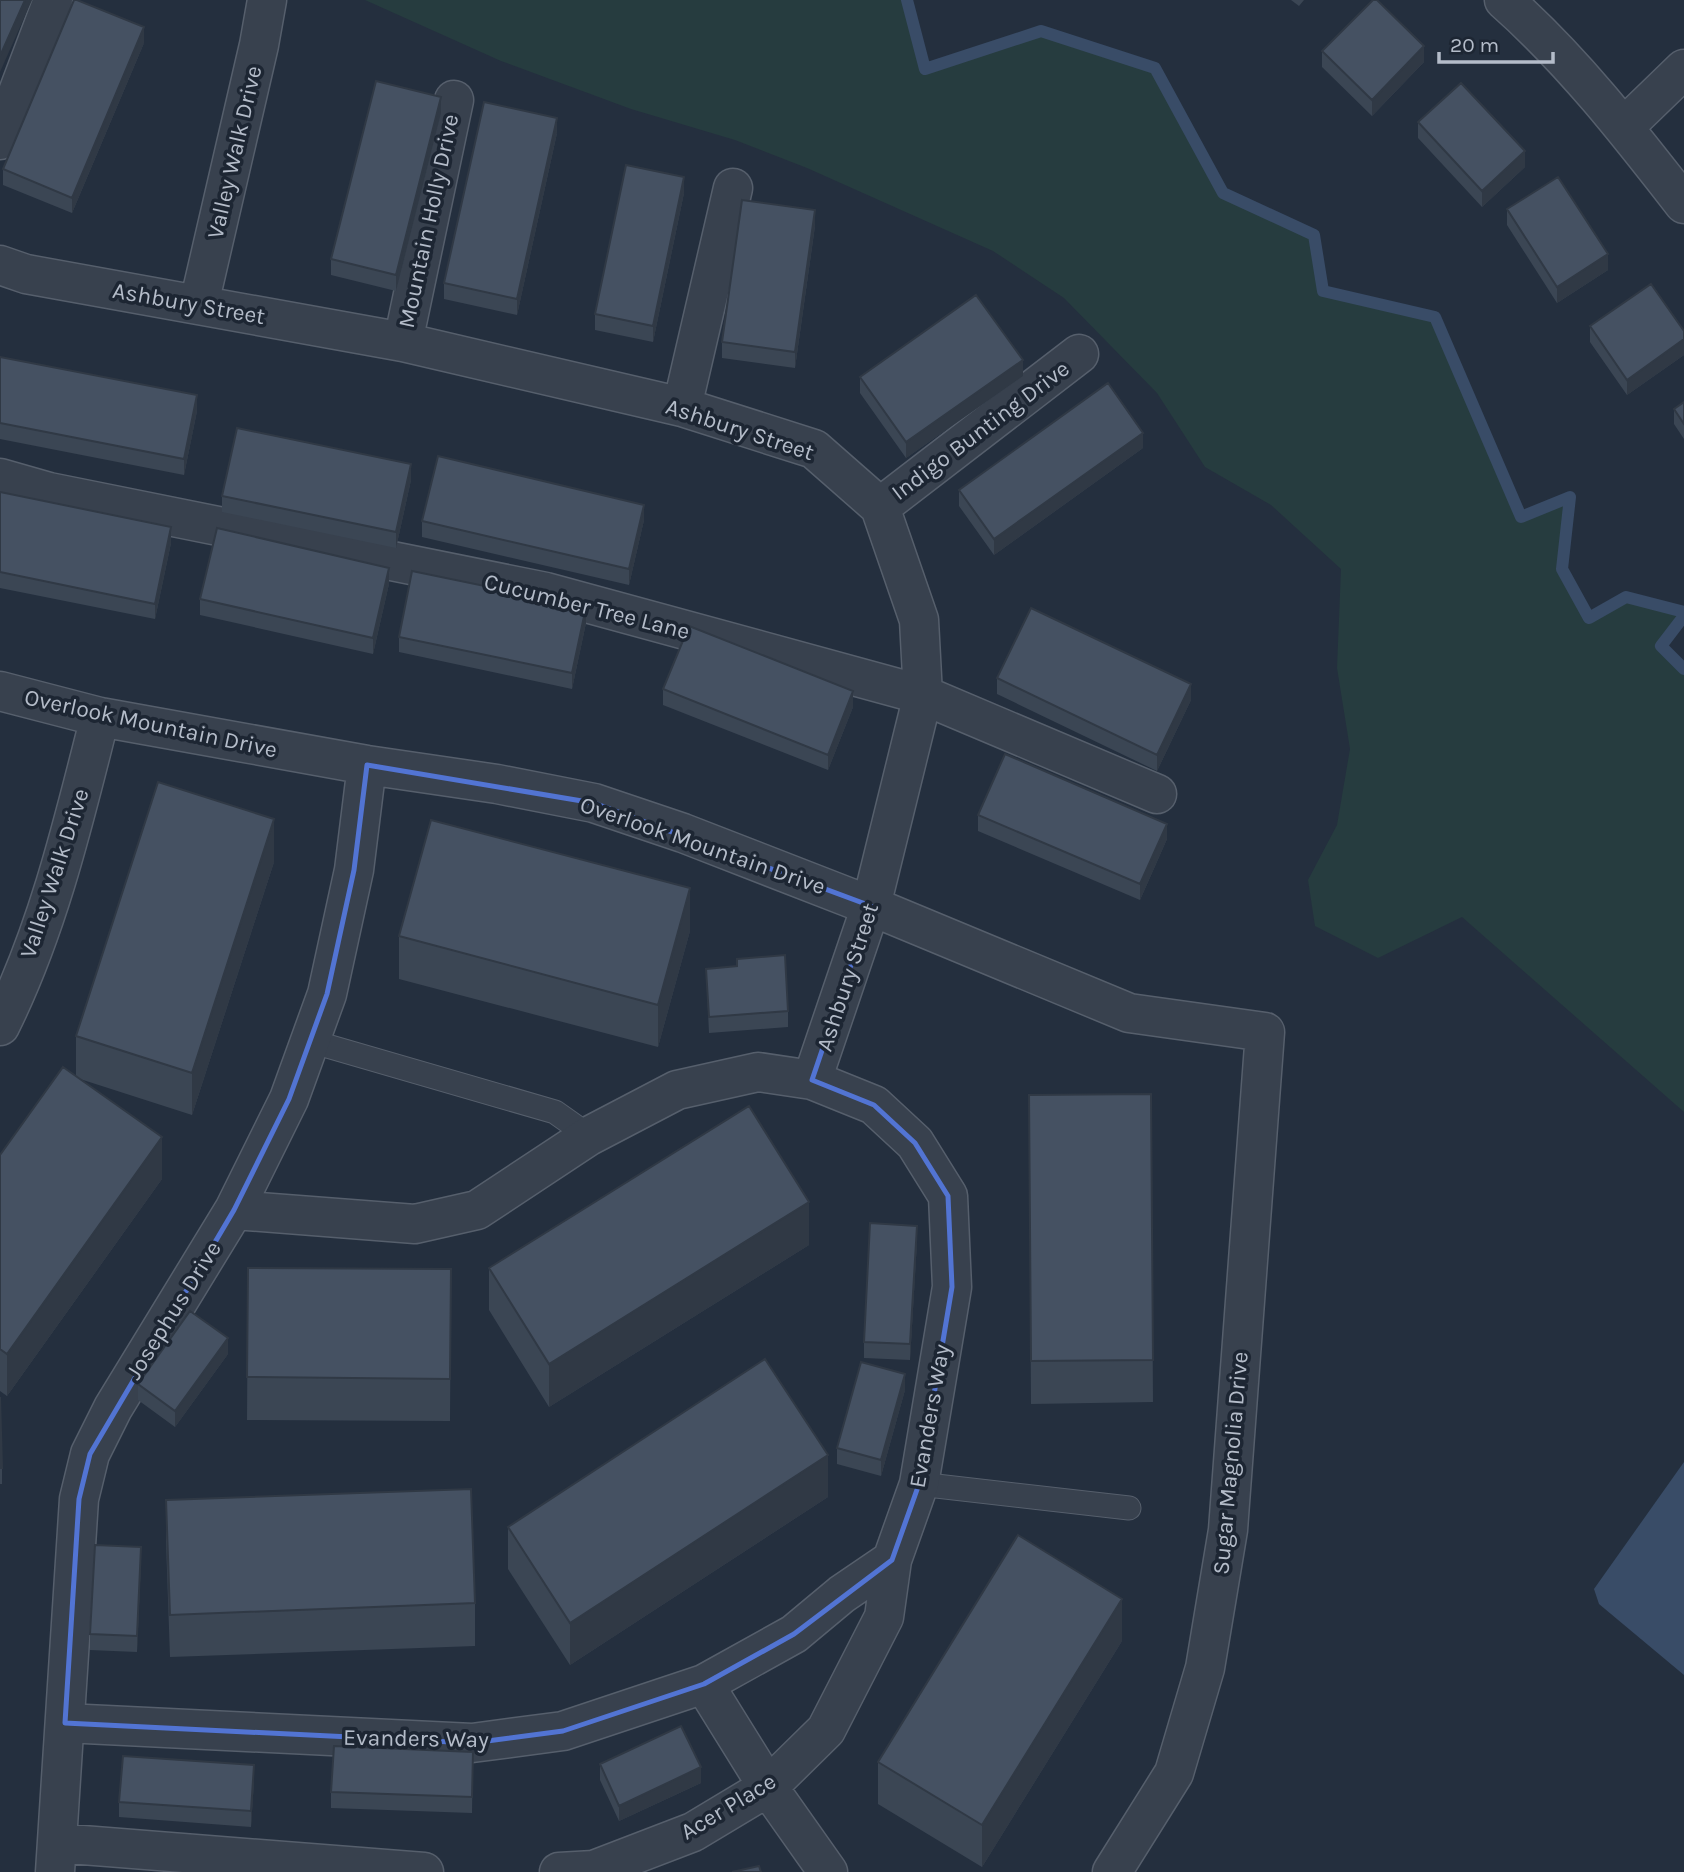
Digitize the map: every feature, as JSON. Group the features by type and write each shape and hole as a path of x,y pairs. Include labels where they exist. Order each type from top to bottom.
{"street":[{"path":"0,140 53,0"},
{"name":"Valley Walk Drive","path":"198,304 267,0"},
{"path":"1504,0 1528,21 1624,127 1684,204"},
{"path":"1624,127 1684,69"},
{"name":"Mountain Holly Drive","path":"403,342 454,100"},
{"path":"682,407 733,188"},
{"name":"Ashbury Street","path":"0,265 26,274 403,342 682,407 814,449 880,507 919,620 923,695 871,906 813,1080"},
{"name":"Indigo Bunting Drive","path":"880,507 1079,354"},
{"name":"Cucumber Tree Lane","path":"0,478 49,492 546,592 923,695 1157,794"},
{"name":"Overlook Mountain Drive","path":"0,691 100,717 594,803 871,906 1129,1013 1265,1032"},
{"name":"Valley Walk Drive","path":"0,1026 46,913 78,807 100,717"},
{"name":"Josephus Drive","path":"56,1857 79,1499 90,1454 113,1408 234,1210 289,1099 327,994 354,870 367,765"},
{"name":"Sugar Magnolia Drive","path":"1112,1872 1174,1773 1205,1668 1228,1530 1265,1032"},
{"name":"Evanders Way","path":"65,1723 472,1743 563,1731 704,1684 794,1634 842,1594 892,1560 919,1484 952,1287 948,1196 915,1143 874,1105 813,1080 758,1072 677,1090 589,1136 477,1210 415,1224 234,1210"},
{"name":"Acer Place","path":"559,1872 594,1870 694,1832 768,1787 826,1730 884,1617 892,1560"},
{"path":"704,1684 768,1787 828,1872"},
{"path":"56,1857 424,1872"}],"lane":[{"path":"310,1041 555,1112 589,1136"},
{"path":"919,1484 1129,1508"}],"highlighted area":[{"path":"367,765 594,803 871,906 812,1080 874,1105 915,1143 948,1196 952,1287 919,1484 892,1560 794,1634 704,1684 563,1731 472,1743 65,1723 79,1499 90,1454 234,1210 289,1099 327,994 354,870"}],"green space":[{"path":"365,0 907,0 925,69 1041,31 1155,68 1223,193 1314,235 1323,290 1435,317 1521,516 1570,497 1562,569 1589,617 1626,597 1684,612 1684,616 1662,646 1684,669 1684,1112 1462,917 1378,958 1315,926 1308,880 1337,825 1350,749 1337,668 1341,569 1271,505 1205,467 1157,393 1064,298 993,251 807,168 735,140 631,109 501,61"}],"water":[{"path":"1684,1462 1684,1675 1599,1604 1594,1589"}],"building":[{"path":"0,0 25,0 0,56"},
{"path":"74,0 144,27 72,198 3,169"},
{"path":"1373,0 1377,0 1424,46 1372,100 1322,51"},
{"path":"376,81 441,97 396,275 331,259"},
{"path":"1461,83 1525,151 1482,191 1418,122"},
{"path":"484,102 557,118 517,299 444,283"},
{"path":"626,165 684,177 653,326 595,314"},
{"path":"1558,177 1608,254 1557,287 1507,209"},
{"path":"742,200 815,210 795,352 722,342"},
{"path":"1651,284 1684,331 1684,339 1627,380 1590,326"},
{"path":"976,295 1023,360 906,442 860,377"},
{"path":"0,357 197,395 184,459 0,423"},
{"path":"1108,383 1143,433 994,539 959,490"},
{"path":"1684,402 1684,424 1674,409"},
{"path":"237,428 411,464 396,532 222,496"},
{"path":"438,456 644,505 629,569 422,521"},
{"path":"0,492 171,527 155,604 0,572"},
{"path":"217,528 389,568 373,638 200,599"},
{"path":"412,571 586,607 572,673 399,637"},
{"path":"1031,608 1191,684 1157,755 997,678"},
{"path":"689,626 853,691 828,755 663,689"},
{"path":"1005,754 1167,824 1140,884 978,815"},
{"path":"158,782 274,819 192,1073 76,1036"},
{"path":"431,820 690,888 658,1005 399,936"},
{"path":"785,955 788,1011 709,1017 706,969 737,966 737,959"},
{"path":"63,1067 162,1137 7,1354 0,1349 0,1155"},
{"path":"1151,1094 1153,1360 1031,1361 1029,1095"},
{"path":"749,1106 809,1202 549,1364 489,1268"},
{"path":"870,1223 917,1226 910,1344 864,1342"},
{"path":"248,1268 451,1269 450,1379 247,1377"},
{"path":"190,1311 228,1338 175,1411 138,1384"},
{"path":"765,1359 828,1455 570,1623 508,1527"},
{"path":"861,1362 905,1374 881,1460 837,1448"},
{"path":"0,1397 2,1468 0,1468"},
{"path":"471,1489 475,1603 170,1615 166,1500"},
{"path":"1018,1535 1122,1599 982,1825 878,1762"},
{"path":"95,1545 141,1547 137,1636 90,1634"},
{"path":"681,1726 701,1767 619,1806 600,1764"},
{"path":"334,1746 473,1752 472,1797 331,1792"},
{"path":"123,1756 254,1765 251,1811 119,1802"},
{"path":"759,1866 761,1872 732,1872"}],"waterway":[{"path":"907,0 925,69 1041,31 1155,68 1223,193 1314,235 1323,291 1435,317 1521,517 1570,497 1562,569 1589,618 1626,597 1684,612"},
{"path":"1684,616 1661,646 1684,669"}]}
